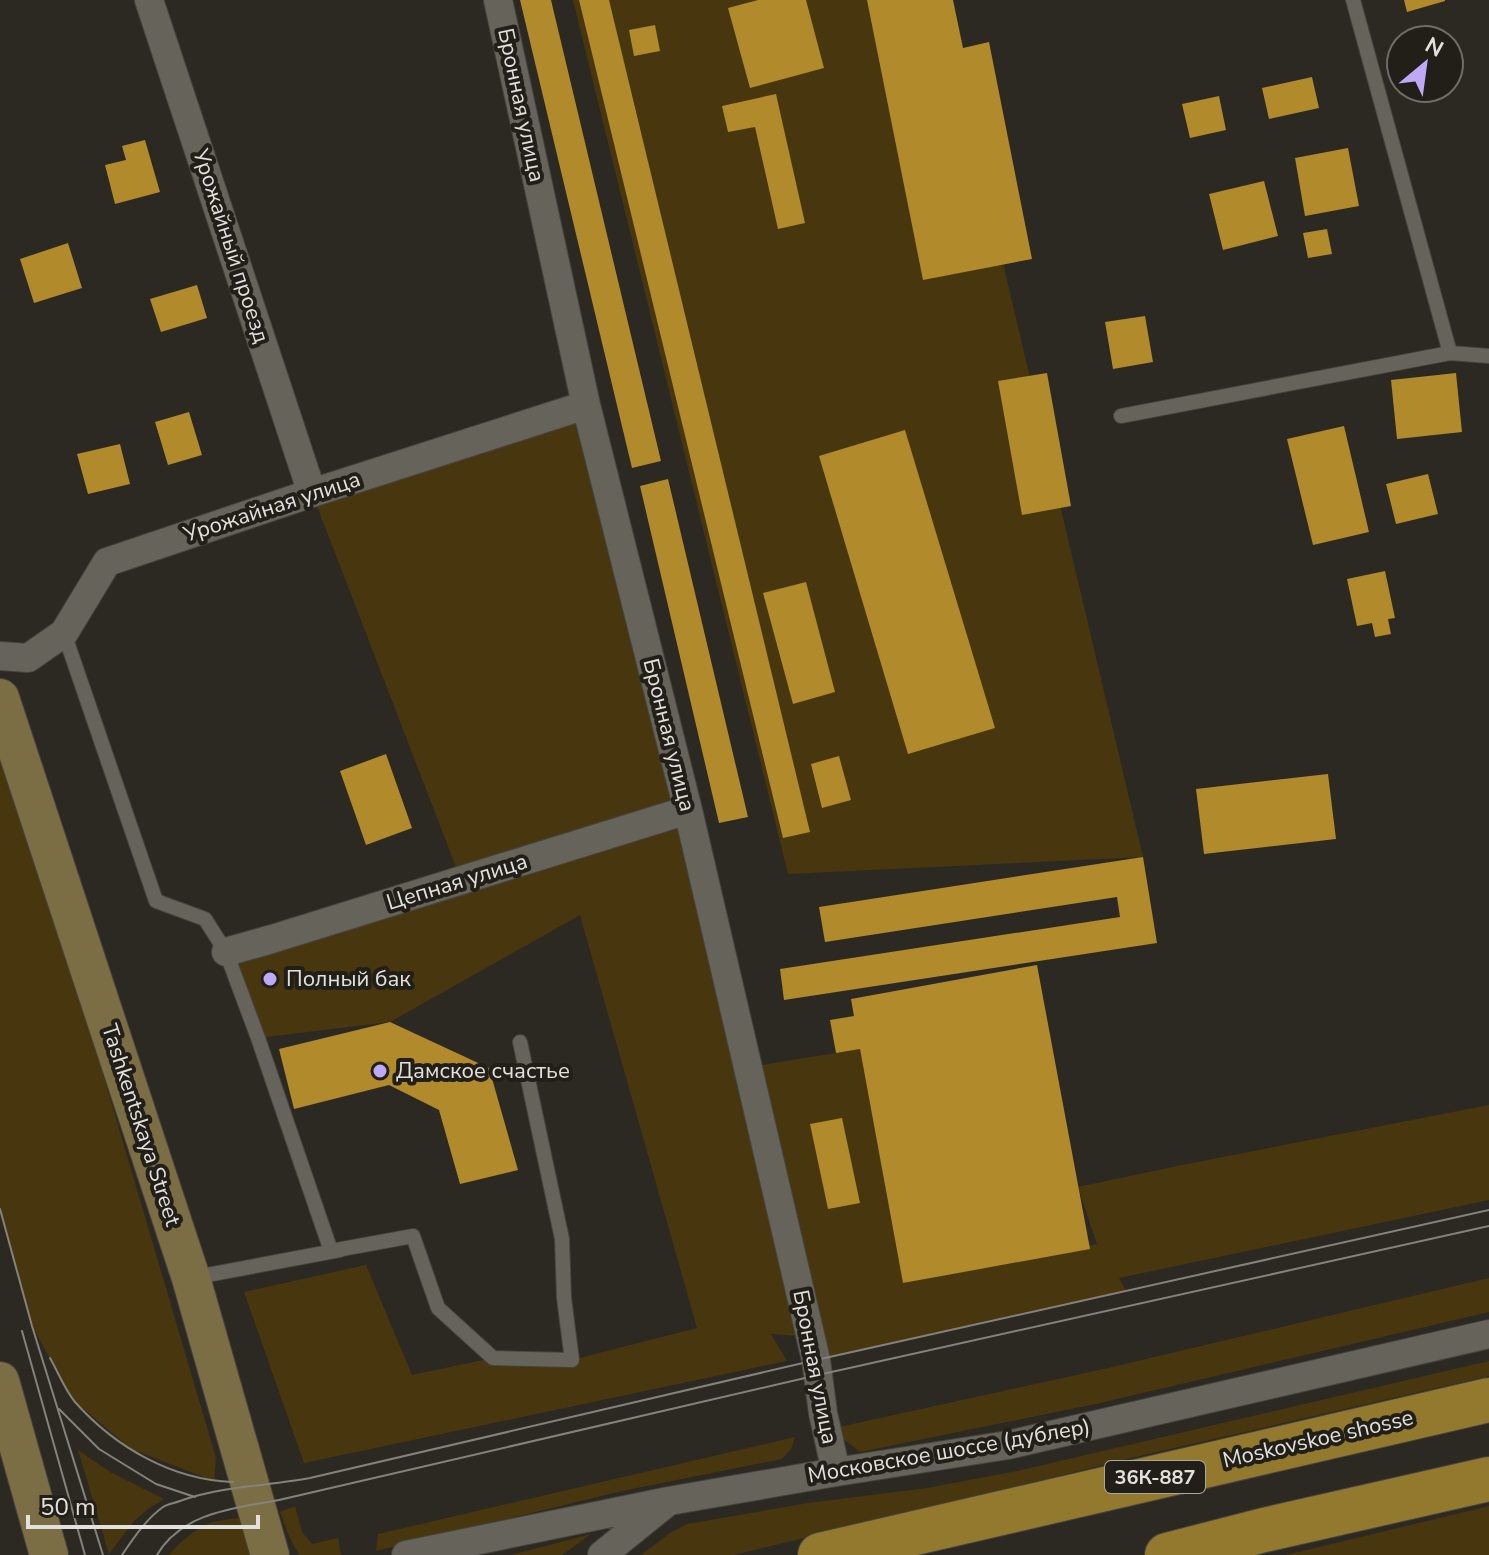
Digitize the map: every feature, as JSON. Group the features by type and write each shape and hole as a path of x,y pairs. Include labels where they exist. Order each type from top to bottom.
{"main road":[{"name":"Tashkentskaya Street","path":"0,698 191,1278 270,1555"},
{"path":"0,1381 49,1555"},
{"name":"Moskovskoe shosse","path":"820,1555 1489,1400"},
{"path":"1167,1555 1489,1479"}],"street":[{"name":"Урожайный проезд","path":"149,0 312,493"},
{"name":"Бронная улица","path":"498,0 586,405 688,810 816,1360 823,1413 836,1472"},
{"name":"Урожайная улица","path":"0,656 28,658 64,633 107,562 586,405"},
{"name":"Цепная улица","path":"226,952 688,810"},
{"name":"Московское шоссе (дублер)","path":"406,1555 669,1501 1008,1445 1489,1334"},
{"path":"602,1555 669,1501"}],"lane":[{"path":"1353,0 1450,353"},
{"path":"1121,416 1450,353 1489,356"},
{"path":"64,633 156,901 205,919 226,952 331,1251"},
{"path":"191,1278 413,1236 438,1308 493,1358 572,1360 564,1298 562,1239 520,1042"}],"shaded area":[{"path":"573,0 941,0 1143,857 788,874"},
{"path":"586,405 749,1067 860,1049 903,1283 1097,1244 1078,1187 1489,1105 1489,1200 1119,1278 1126,1291 816,1360 811,1337 771,1334 787,1361 304,1463 244,1292 366,1265 412,1375 493,1358 572,1360 697,1328 580,915 390,1022 258,1038 226,952 461,880 312,493"},
{"path":"0,756 59,925 216,1458 214,1481 131,1449 73,1400 32,1326 0,1209"},
{"path":"1489,1278 1489,1312 1100,1403 860,1452 830,1429 1108,1368"},
{"path":"1489,1361 1489,1376 1148,1454 734,1555 641,1555 687,1524 808,1503 927,1488 1017,1471"},
{"path":"795,1437 791,1449 782,1459 622,1491 376,1551 378,1534"},
{"path":"78,1450 110,1472 164,1499 134,1521 109,1554"},
{"path":"295,1506 302,1532 312,1544 338,1538 341,1555 299,1555 280,1512"},
{"path":"1489,1506 1489,1555 1286,1555"},
{"path":"239,1518 251,1555 169,1555 206,1525"},
{"path":"591,1534 562,1555 511,1555"}],"building":[{"path":"520,0 551,0 661,461 632,468"},
{"path":"579,0 609,0 810,832 783,838"},
{"path":"758,0 806,0 824,68 750,88 728,8"},
{"path":"867,0 953,0 963,48 989,42 1032,259 923,280"},
{"path":"1404,0 1445,0 1445,1 1407,12"},
{"path":"655,25 660,51 634,56 629,30"},
{"path":"1312,77 1319,108 1269,119 1262,88"},
{"path":"776,94 805,223 778,229 755,127 728,132 722,106"},
{"path":"1219,96 1226,130 1190,138 1182,104"},
{"path":"145,140 160,192 115,204 105,165 126,160 122,146"},
{"path":"1348,148 1359,206 1305,216 1295,158"},
{"path":"1264,181 1278,236 1223,250 1209,194"},
{"path":"1327,229 1332,254 1308,258 1303,233"},
{"path":"68,243 82,288 34,303 20,259"},
{"path":"197,285 207,318 161,332 150,299"},
{"path":"1145,316 1153,362 1113,369 1105,322"},
{"path":"1047,373 1071,506 1022,515 998,381"},
{"path":"1456,373 1462,432 1397,439 1391,380"},
{"path":"189,412 202,455 168,465 155,422"},
{"path":"1344,426 1369,532 1313,545 1287,439"},
{"path":"905,430 995,728 908,754 819,456"},
{"path":"120,444 130,484 88,494 77,454"},
{"path":"1428,474 1438,514 1396,524 1386,484"},
{"path":"668,479 748,817 719,823 640,486"},
{"path":"1385,571 1395,618 1388,619 1391,634 1375,637 1372,623 1357,626 1347,579"},
{"path":"806,582 835,692 793,704 763,593"},
{"path":"386,754 412,828 366,845 340,771"},
{"path":"839,756 851,800 822,808 811,764"},
{"path":"1328,774 1336,839 1204,854 1196,789"},
{"path":"1143,857 1157,943 784,1000 780,969 1120,917 1117,897 825,942 819,907"},
{"path":"1037,965 1090,1249 903,1283 860,1049 836,1053 830,1020 854,1016 851,999"},
{"path":"390,1022 489,1068 518,1170 460,1184 439,1110 389,1085 294,1109 279,1049"},
{"path":"842,1118 860,1203 828,1209 810,1124"}],"tram line":[{"path":"0,1209 32,1326 103,1555"},
{"path":"122,1555 157,1512 167,1505 196,1496 310,1478 816,1360 1489,1210"},
{"path":"157,1555 181,1529 211,1514 1489,1226"},
{"path":"22,1331 85,1555"},
{"path":"50,1358 75,1402 126,1447 188,1475 233,1482"},
{"path":"59,1409 99,1449 156,1484 195,1497"}],"place":[{"name":"Полный бак","path":"270,979"},
{"name":"Дамское счастье","path":"380,1071"}]}
